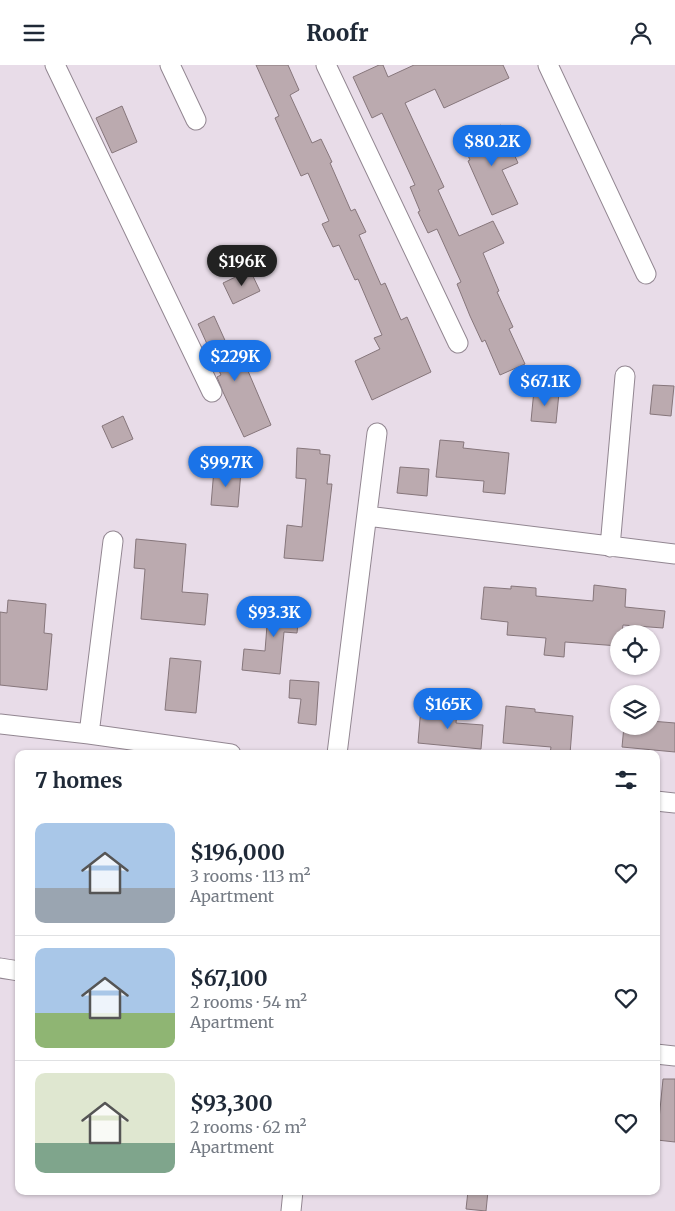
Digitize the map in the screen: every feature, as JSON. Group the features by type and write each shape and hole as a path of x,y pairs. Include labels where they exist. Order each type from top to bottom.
{"street":[{"path":"54,65 212,392"},
{"path":"170,65 196,120"},
{"path":"326,65 458,343"},
{"path":"548,65 646,274"},
{"path":"610,547 625,377"},
{"path":"338,750 377,433"},
{"path":"367,516 675,554"},
{"path":"89,734 113,541"},
{"path":"0,724 203,750"},
{"path":"660,801 675,803"},
{"path":"0,969 15,971"},
{"path":"660,1054 675,1056"},
{"path":"291,1211 293,1195"}],"building":[{"path":"256,65 288,65 299,90 290,95 312,143 321,139 351,211 355,209 366,232 359,235 381,285 385,283 401,320 407,317 431,372 372,400 355,361 380,349 374,338 382,335 358,279 355,280 339,245 333,247 322,224 329,221 308,173 301,176 275,118 279,116"},
{"path":"383,65 388,77 414,65 503,65 509,78 444,108 435,89 405,103 444,187 438,190 459,236 493,221 504,243 483,253 499,291 497,292 513,327 509,329 525,364 500,375 485,340 482,342 470,316 457,284 461,282 437,229 428,233 418,212 420,211 410,187 415,185 382,113 372,118 353,77"},
{"path":"122,106 137,142 112,153 96,118"},
{"path":"501,125 518,163 502,170 518,204 492,215 468,161 470,160 462,142"},
{"path":"250,270 260,291 233,304 223,283"},
{"path":"214,316 237,367 245,364 271,425 244,437 223,392 217,377 221,375 198,324"},
{"path":"653,385 674,386 671,416 650,414"},
{"path":"534,390 559,393 556,423 531,421"},
{"path":"123,416 133,439 112,448 102,426"},
{"path":"440,440 464,442 463,448 509,453 505,494 483,492 484,481 436,477"},
{"path":"297,448 320,450 320,454 330,455 327,484 332,484 323,561 284,558 287,525 302,527 306,479 296,478"},
{"path":"400,467 429,469 427,496 397,493"},
{"path":"214,469 241,471 238,507 211,505"},
{"path":"136,539 186,544 182,592 208,594 205,625 141,619 145,569 134,568"},
{"path":"594,585 626,589 625,607 665,611 663,628 660,628 660,625 610,625 610,645 565,642 564,657 544,655 546,638 507,635 508,622 481,619 484,587 511,589 511,586 536,588 536,596 593,601"},
{"path":"8,600 46,604 44,633 52,634 47,690 0,685 0,612 7,613"},
{"path":"269,600 300,602 297,633 284,632 280,674 242,670 244,649 265,651"},
{"path":"170,658 201,661 196,713 165,710"},
{"path":"290,680 319,682 316,725 298,723 301,699 289,698"},
{"path":"506,706 535,709 535,712 573,716 570,750 551,750 551,747 503,743"},
{"path":"421,707 457,710 456,723 483,725 481,749 418,743"},
{"path":"660,722 675,723 675,752 622,747 623,735 660,735"},
{"path":"663,1079 675,1079 675,1142 660,1140 660,1110"},
{"path":"468,1195 488,1195 486,1211 466,1209"}]}
